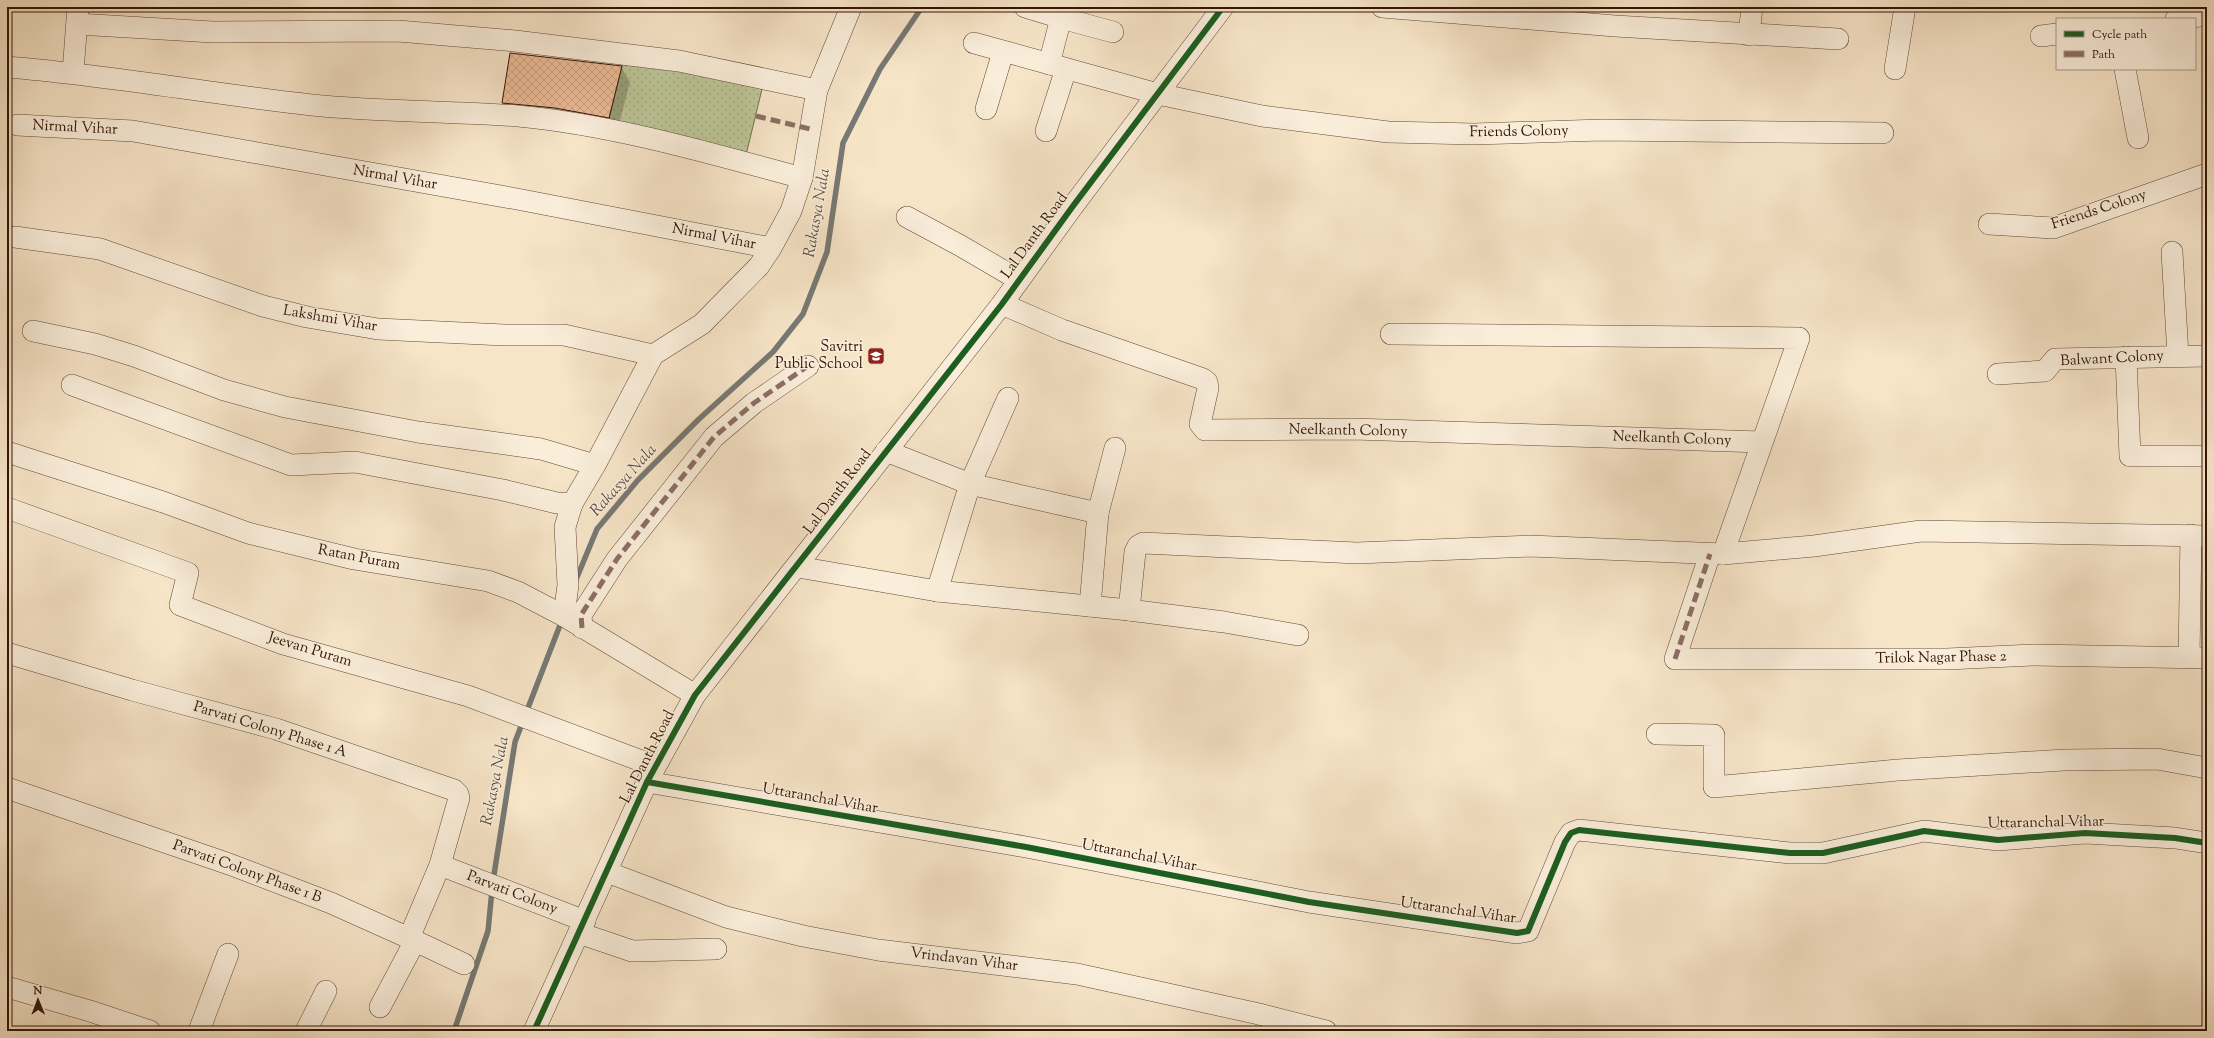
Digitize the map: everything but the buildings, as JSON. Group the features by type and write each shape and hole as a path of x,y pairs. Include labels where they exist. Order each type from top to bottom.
{"street":[{"path":"564,616 568,585 565,527 572,504 595,465 653,355 702,324 759,266 771,248 791,211 802,178 817,90 851,7"},
{"path":"1025,7 1113,32"},
{"name":"Lal Danth Road","path":"534,1031 651,774 695,695 798,567 886,451 1002,304 1223,7"},
{"path":"1382,7 1614,26 1838,39"},
{"path":"1749,34 1752,7"},
{"path":"1895,69 1905,7"},
{"path":"73,72 78,15 213,32 398,31 514,41 679,61 817,90"},
{"path":"2184,18 2207,15"},
{"path":"1046,131 1057,66 1061,18"},
{"name":"Friends Colony","path":"974,43 1158,94 1262,116 1388,132 1474,134 1609,130 1883,133"},
{"path":"986,110 1003,52"},
{"path":"7,67 73,72 257,99 315,105 518,116 576,124 692,148 802,178"},
{"path":"2125,70 2138,138"},
{"name":"Nirmal Vihar","path":"17,124 133,131 509,198 771,248"},
{"name":"Friends Colony","path":"1989,224 2054,228 2207,174"},
{"path":"907,217 1019,280"},
{"name":"Lakshmi Vihar","path":"15,237 100,249 263,306 307,317 378,328 504,335 564,335 653,355"},
{"path":"2172,252 2178,356"},
{"name":"Neelkanth Colony","path":"1002,304 1062,330 1203,379 1207,382 1208,388 1200,424 1205,430 1353,429 1762,442"},
{"path":"33,331 95,344 134,356 224,390 285,407 418,432 540,449 595,465"},
{"path":"1391,334 1799,338 1762,442 1717,554"},
{"name":"Balwant Colony","path":"1998,374 2045,371 2055,359 2207,356"},
{"path":"2126,357 2130,456 2207,456"},
{"path":"582,628 581,615 617,559 714,437 754,403 808,366"},
{"path":"72,385 291,465 356,462 503,490 557,503 572,504"},
{"path":"937,591 970,484 1008,398"},
{"path":"1090,606 1098,513 1115,448"},
{"path":"886,451 970,484 1098,513"},
{"name":"Ratan Puram","path":"7,452 163,502 248,532 354,559 488,581 518,592 564,616 695,695"},
{"name":"Jeevan Puram","path":"7,508 188,573 180,605 283,644 468,696 536,722 651,774"},
{"path":"1129,610 1135,552 1138,546 1143,543 1358,553 1530,546 1717,554 1814,546 1922,531 2199,535 2198,658"},
{"name":"Trilok Nagar Phase 2","path":"1717,554 1675,659 1947,659 2034,655 2198,658"},
{"path":"798,567 937,591 1129,610 1224,622 1298,635"},
{"name":"Parvati Colony Phase 1 A","path":"7,653 132,690 276,729 454,790 458,794 459,798 440,865"},
{"path":"1657,734 1714,735 1714,787 1898,770 2064,760 2157,759 2207,768"},
{"name":"Uttaranchal Vihar","path":"651,774 1309,902 1518,933 1528,931 1565,842 1572,833 1579,830 1790,853 1823,854 1924,832 1998,840 2085,833 2175,838 2207,843"},
{"name":"Parvati Colony Phase 1 B","path":"7,788 229,864 331,903 464,964"},
{"path":"380,1007 412,939 440,865"},
{"name":"Parvati Colony","path":"440,865 506,891 632,951 716,949"},
{"name":"Vrindavan Vihar","path":"607,872 726,917 803,936 878,950 1078,974 1259,1014 1326,1031"},
{"path":"199,1031 228,954"},
{"path":"7,987 90,1010 150,1031"},
{"path":"306,1031 326,991"}],"green space":[{"path":"623,61 763,85 746,155 608,123"}],"waterway":[{"name":"Rakasya Nala","path":"575,582 597,529 638,480 699,419 773,352 803,314 827,252 843,143 880,69 922,7"},
{"name":"Rakasya Nala","path":"526,713 562,620"},
{"name":"Rakasya Nala","path":"493,881 515,742 523,721"},
{"name":"Rakasya Nala","path":"454,1031 488,931 492,890"}],"marked path":[{"path":"756,116 810,129"},
{"path":"582,628 581,615 617,559 714,437 754,403 808,366"},
{"path":"1675,659 1710,554"}],"cycle path":[{"path":"534,1031 647,782 695,695 1002,304 1073,206 1223,7"},
{"path":"647,782 1026,847 1309,902 1517,933 1528,931 1565,842 1571,833 1579,830 1790,853 1823,853 1924,831 1998,840 2085,833 2175,838 2207,843"}],"place":[{"name":"Savitri Public School","path":"876,356"}]}
